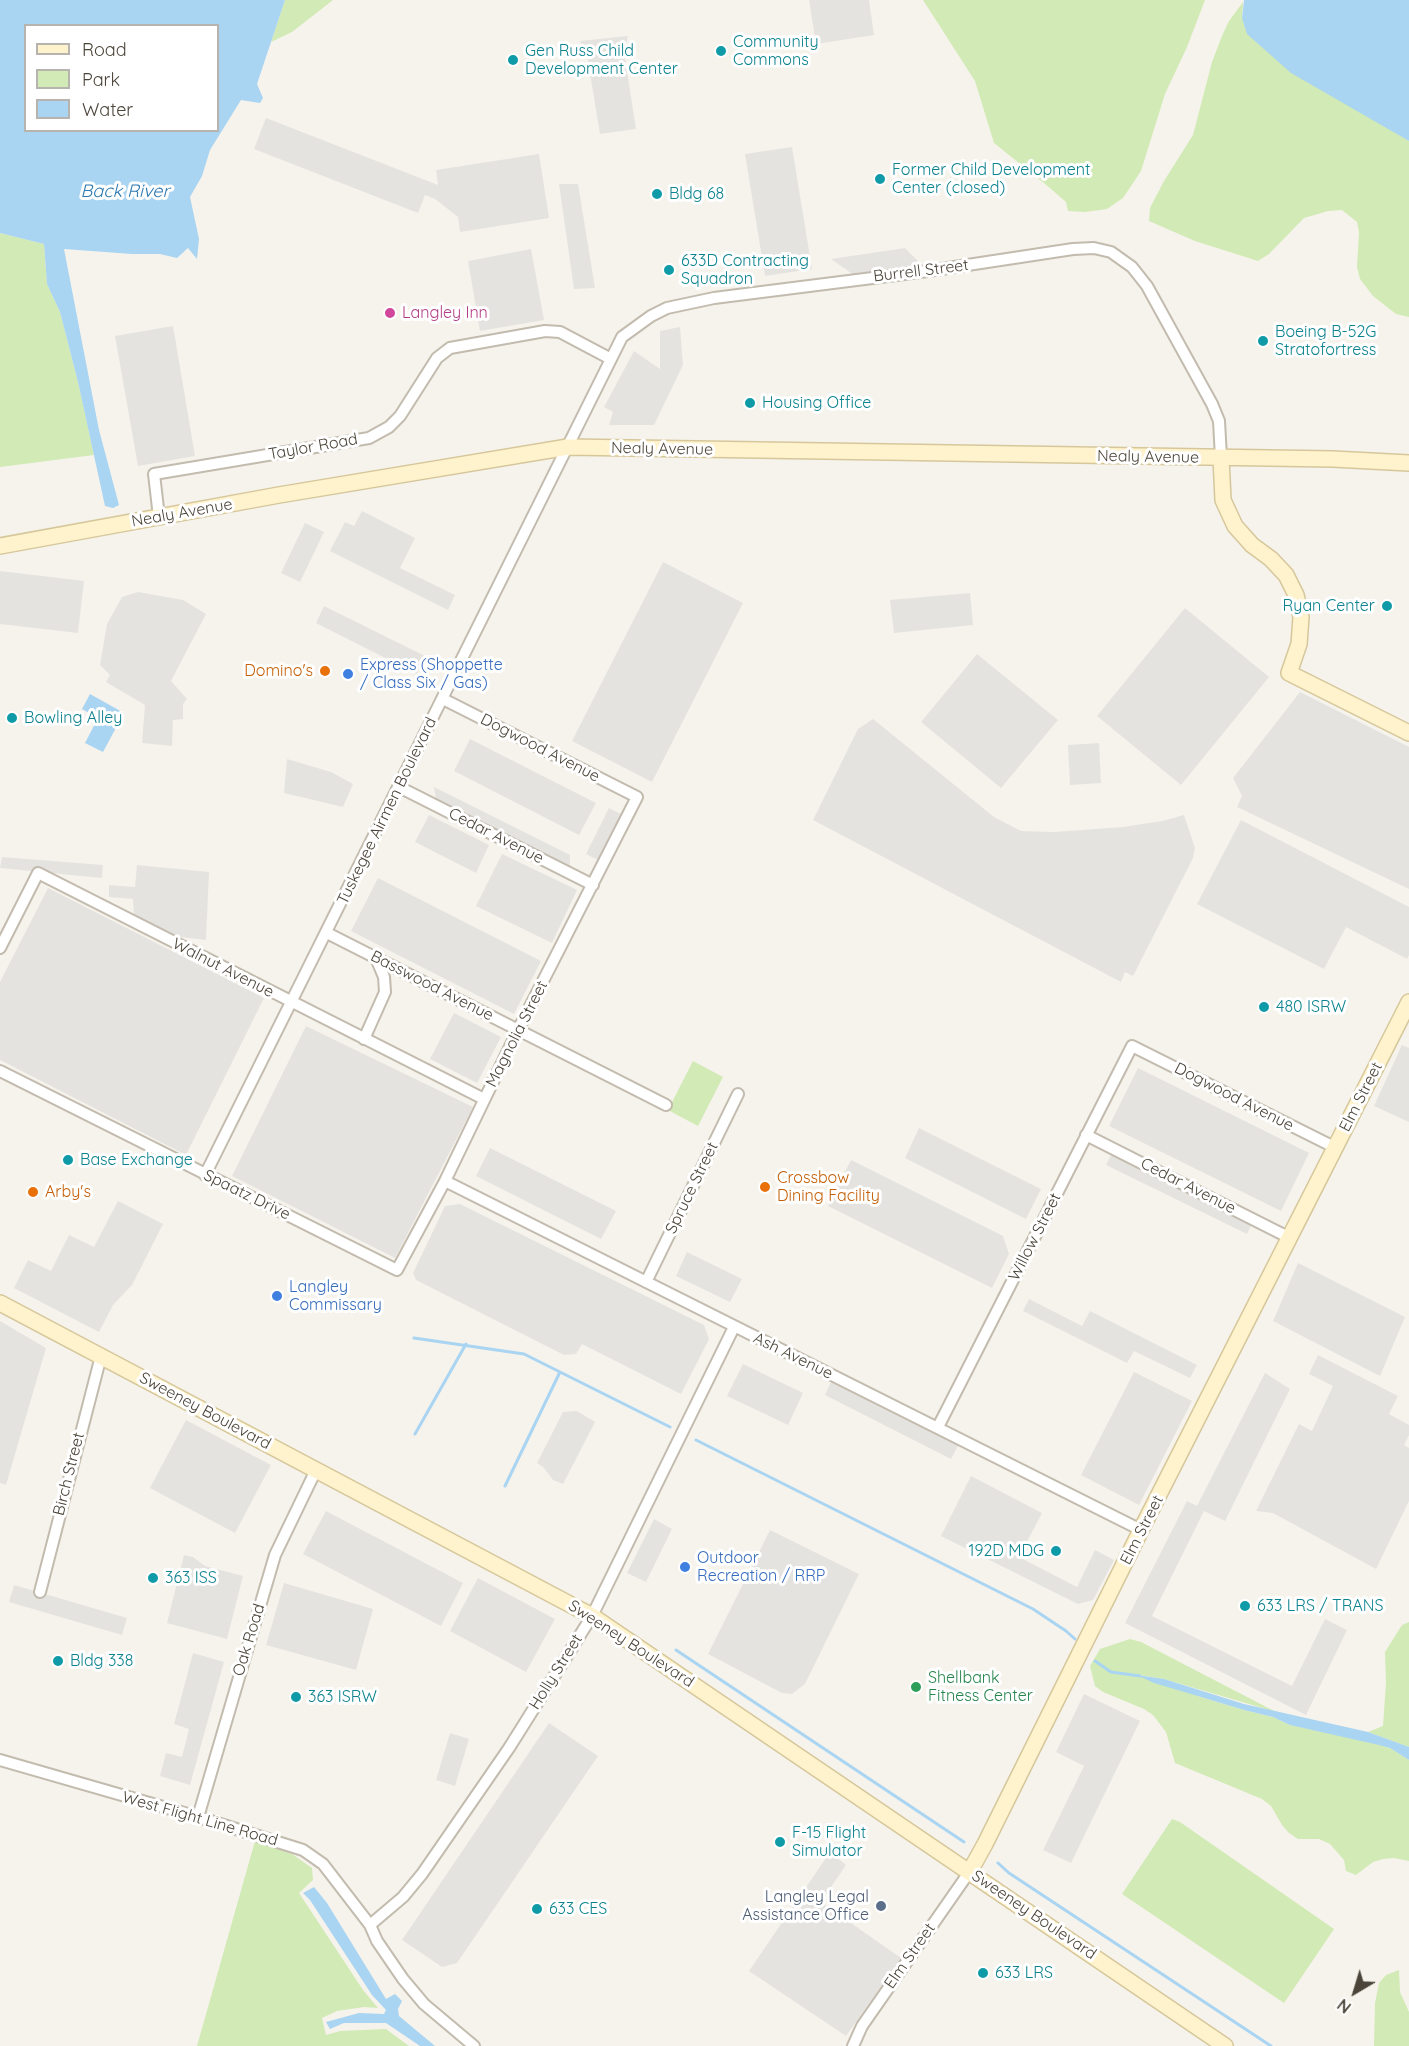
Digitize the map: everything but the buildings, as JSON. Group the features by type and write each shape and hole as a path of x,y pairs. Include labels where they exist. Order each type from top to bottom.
{"main road":[{"name":"Nealy Avenue","path":"0,546 568,447 1332,459"},
{"path":"1332,459 1409,452"},
{"path":"1221,458 1223,500 1235,526 1252,545 1271,559 1286,575 1296,595 1301,617 1299,644 1289,673 1409,733"},
{"path":"1332,459 1409,463"},
{"name":"Elm Street","path":"970,1871 1409,1002"},
{"name":"Sweeney Boulevard","path":"0,1303 592,1616 1225,2046"}],"street":[{"name":"Burrell Street","path":"568,447 622,337 651,316 667,308 714,298 1094,248 1123,258 1147,285 1217,414 1221,458"},
{"name":"Taylor Road","path":"159,517 154,474 369,438 389,428 400,416 437,358 450,348 544,331 560,332 611,359"},
{"name":"Tuskegee Airmen Boulevard","path":"205,1175 568,447"},
{"name":"Dogwood Avenue","path":"443,699 637,797"},
{"name":"Cedar Avenue","path":"399,787 593,885"},
{"name":"Magnolia Street","path":"398,1270 445,1181 518,1030 637,797"},
{"name":"Walnut Avenue","path":"0,948 38,873 484,1099"},
{"name":"Basswood Avenue","path":"327,933 666,1105"},
{"path":"364,1039 385,992 384,977 376,958"},
{"name":"Dogwood Avenue","path":"1132,1046 1336,1148"},
{"name":"Willow Street","path":"938,1427 1132,1046"},
{"name":"Spaatz Drive","path":"0,1071 398,1270"},
{"name":"Spruce Street","path":"646,1282 738,1094"},
{"name":"Cedar Avenue","path":"1086,1135 1290,1238"},
{"name":"Ash Avenue","path":"445,1181 1141,1530"},
{"name":"Holly Street","path":"370,1925 404,1897 422,1875 509,1748 592,1616 734,1327"},
{"name":"Birch Street","path":"40,1592 101,1356"},
{"name":"Oak Road","path":"198,1817 275,1556 316,1470"},
{"name":"West Flight Line Road","path":"0,1760 303,1850 323,1864 370,1925 377,1941 403,1979 424,2004 474,2046"},
{"name":"Elm Street","path":"853,2046 862,2026 970,1871"}],"green space":[{"path":"285,0 333,0 292,32 271,42"},
{"path":"923,0 1205,0 1187,47 1165,94 1141,171 1123,198 1107,209 1085,212 1068,211 1066,202 994,143 975,81"},
{"path":"1243,2 1242,18 1391,130 1409,141 1409,317 1396,314 1373,296 1360,279 1357,267 1359,232 1357,222 1342,210 1328,211 1304,218 1269,254 1258,261 1195,241 1149,221 1150,208 1193,135 1212,62 1229,21"},
{"path":"0,233 44,244 47,284 60,312 94,455 0,467"},
{"path":"693,1061 723,1077 698,1126 668,1110"},
{"path":"1409,1622 1409,1747 1368,1732 1383,1726 1386,1683 1385,1652 1402,1625"},
{"path":"1130,1639 1141,1642 1276,1712 1164,1679 1139,1675 1201,1697 1273,1717 1290,1725 1390,1748 1409,1760 1409,1861 1394,1858 1383,1859 1373,1862 1356,1875 1346,1871 1344,1860 1330,1844 1319,1839 1298,1839 1289,1833 1271,1806 1262,1799 1175,1763 1166,1732 1153,1715 1095,1686 1090,1666 1100,1649"},
{"path":"1172,1819 1180,1822 1334,1929 1284,2003 1122,1894"},
{"path":"255,1841 292,1854 312,1868 313,1880 299,1893 363,1990 378,2008 364,2007 337,2011 322,2018 326,2035 340,2031 386,2029 409,2046 197,2046"},
{"path":"1399,1970 1400,1992 1409,2012 1409,2046 1374,2046 1375,2003 1379,1983 1386,1975"}],"shaded area":[{"path":"809,0 869,0 874,35 816,44"},
{"path":"628,36 624,52 636,129 600,134 587,55 580,41"},
{"path":"266,118 438,185 436,170 539,154 549,218 460,232 458,217 435,199 425,195 418,213 254,149"},
{"path":"792,147 812,269 765,276 745,154"},
{"path":"559,184 578,184 595,288 574,289"},
{"path":"905,248 928,271 858,278 831,259"},
{"path":"531,249 544,320 480,331 468,261"},
{"path":"173,326 195,456 138,466 115,336"},
{"path":"680,327 683,365 654,425 609,425 613,412 604,407 634,351 660,369 660,331"},
{"path":"362,511 415,538 400,568 455,595 448,610 330,551 345,522 354,526"},
{"path":"305,523 324,532 300,582 281,573"},
{"path":"663,562 743,603 652,782 572,741"},
{"path":"0,571 84,581 78,633 0,624"},
{"path":"138,592 183,600 206,614 171,681 187,699 183,704 183,719 173,720 172,746 142,743 145,705 106,682 110,675 100,665 107,624 122,597"},
{"path":"970,593 973,625 894,633 890,600"},
{"path":"324,606 425,656 417,674 316,623"},
{"path":"1185,608 1269,677 1181,785 1097,716"},
{"path":"977,654 1058,720 1001,788 921,722"},
{"path":"1300,692 1409,747 1409,889 1237,807 1242,796 1233,778"},
{"path":"873,719 994,817 1021,831 1054,832 1123,827 1184,815 1195,848 1193,858 1133,976 1125,972 1121,982 813,820 858,729"},
{"path":"470,739 596,803 579,835 454,771"},
{"path":"1099,743 1101,783 1070,785 1068,745"},
{"path":"287,759 331,772 353,784 343,807 284,793"},
{"path":"434,787 570,855 570,873 437,806"},
{"path":"609,808 627,817 604,863 586,854"},
{"path":"429,815 489,845 476,873 415,842"},
{"path":"1241,820 1409,907 1409,955 1407,959 1346,927 1324,969 1197,904"},
{"path":"502,854 577,890 552,943 476,906"},
{"path":"2,857 103,865 102,878 0,868"},
{"path":"137,865 209,872 206,940 181,937 165,932 134,915 133,899 109,897 109,885 135,887"},
{"path":"378,878 541,961 514,1014 351,931"},
{"path":"48,888 264,998 186,1155 0,1060 0,982"},
{"path":"454,1013 501,1037 477,1083 430,1059"},
{"path":"306,1026 473,1107 395,1258 232,1176"},
{"path":"1402,1045 1409,1048 1409,1122 1374,1106"},
{"path":"1138,1068 1309,1153 1281,1211 1109,1126"},
{"path":"919,1128 1041,1189 1026,1219 905,1158"},
{"path":"490,1148 616,1211 601,1239 476,1176"},
{"path":"1114,1149 1254,1219 1247,1234 1106,1165"},
{"path":"851,1160 1003,1236 1009,1254 992,1288 828,1206"},
{"path":"118,1201 163,1224 132,1285 113,1305 99,1332 14,1288 28,1260 51,1271 69,1235 94,1247"},
{"path":"460,1204 704,1325 709,1339 681,1394 582,1344 576,1354 564,1355 416,1280 413,1273 445,1206"},
{"path":"687,1252 742,1279 730,1302 676,1276"},
{"path":"1298,1263 1405,1317 1380,1376 1273,1321"},
{"path":"1029,1299 1082,1326 1090,1311 1197,1365 1190,1378 1134,1351 1127,1363 1023,1311"},
{"path":"0,1321 46,1348 6,1485 0,1483"},
{"path":"1318,1355 1398,1396 1389,1414 1409,1425 1409,1435 1404,1445 1409,1448 1409,1501 1376,1569 1273,1513 1256,1511 1299,1424 1312,1431 1333,1386 1309,1374"},
{"path":"743,1364 803,1393 788,1425 727,1396"},
{"path":"1134,1372 1192,1401 1139,1505 1081,1475"},
{"path":"1265,1373 1290,1389 1225,1521 1204,1511 1152,1616 1292,1686 1325,1619 1347,1630 1306,1715 1125,1623 1187,1501 1197,1506"},
{"path":"831,1382 958,1446 951,1459 825,1395"},
{"path":"577,1411 595,1422 563,1484 553,1480 537,1463 563,1412"},
{"path":"186,1420 271,1465 235,1533 150,1488"},
{"path":"971,1476 1042,1513 1019,1557 1077,1587 1095,1550 1114,1560 1093,1600 1078,1604 941,1536"},
{"path":"326,1511 463,1583 441,1626 303,1554"},
{"path":"654,1519 672,1529 646,1582 627,1573"},
{"path":"770,1530 859,1574 805,1684 792,1694 782,1693 708,1654"},
{"path":"184,1555 193,1557 205,1566 243,1576 227,1639 167,1623"},
{"path":"478,1578 555,1619 526,1672 450,1631"},
{"path":"284,1583 373,1609 356,1670 266,1645"},
{"path":"14,1585 127,1618 122,1635 9,1602"},
{"path":"193,1653 224,1662 190,1785 160,1776 166,1753 182,1757 189,1729 174,1724"},
{"path":"1084,1694 1140,1721 1071,1863 1043,1850 1084,1766 1056,1752"},
{"path":"549,1723 598,1756 457,1963 442,1967 402,1940"},
{"path":"450,1733 469,1739 455,1786 436,1780"},
{"path":"830,1852 846,1865 821,1902 901,1958 846,2036 749,1971"}],"water":[{"name":"Back River","path":"0,0 285,0 257,84 263,98 260,103 241,100 210,150 202,176 190,197 199,239 197,259 188,248 177,258 160,254 64,249 99,430 119,505 113,508 105,506 60,312 47,284 44,244 0,233"},
{"path":"1244,0 1409,0 1409,141 1291,73 1247,34 1242,18"},
{"path":"90,694 124,713 103,752 85,743 98,718 82,709"},
{"path":"1137,1675 1164,1679 1244,1704 1368,1732 1409,1747 1409,1760 1390,1748 1290,1725 1273,1717 1154,1683"},
{"path":"314,1887 327,1903 386,1999 395,1994 402,2001 398,2009 399,2016 435,2046 420,2046 386,2023 344,2023 330,2029 326,2022 359,2013 384,2014 386,2010 372,1995 310,1900 303,1893"}],"waterway":[{"path":"414,1338 524,1354 670,1427"},
{"path":"415,1434 466,1344"},
{"path":"505,1486 560,1372"},
{"path":"696,1440 1033,1609 1075,1639"},
{"path":"676,1650 964,1842"},
{"path":"1095,1661 1111,1672 1140,1676"},
{"path":"998,1863 1009,1873 1271,2046"}],"place":[{"name":"Community Commons","path":"721,51"},
{"name":"Gen Russ Child Development Center","path":"513,60"},
{"name":"Former Child Development Center (closed)","path":"880,179"},
{"name":"Bldg 68","path":"657,194"},
{"name":"633D Contracting Squadron","path":"669,270"},
{"name":"Langley Inn","path":"390,313"},
{"name":"Boeing B-52G Stratofortress","path":"1263,341"},
{"name":"Housing Office","path":"750,403"},
{"name":"Ryan Center","path":"1387,606"},
{"name":"Domino's","path":"325,671"},
{"name":"Express (Shoppette / Class Six / Gas)","path":"348,674"},
{"name":"Bowling Alley","path":"12,718"},
{"name":"480 ISRW","path":"1264,1007"},
{"name":"Base Exchange","path":"68,1160"},
{"name":"Crossbow Dining Facility","path":"765,1187"},
{"name":"Arby's","path":"33,1192"},
{"name":"Langley Commissary","path":"277,1296"},
{"name":"192D MDG","path":"1056,1551"},
{"name":"Outdoor Recreation / RRP","path":"685,1567"},
{"name":"363 ISS","path":"153,1578"},
{"name":"633 LRS / TRANS","path":"1245,1606"},
{"name":"Bldg 338","path":"58,1661"},
{"name":"Shellbank Fitness Center","path":"916,1687"},
{"name":"363 ISRW","path":"296,1697"},
{"name":"F-15 Flight Simulator","path":"780,1842"},
{"name":"Langley Legal Assistance Office","path":"881,1906"},
{"name":"633 CES","path":"537,1909"},
{"name":"633 LRS","path":"983,1973"}]}
